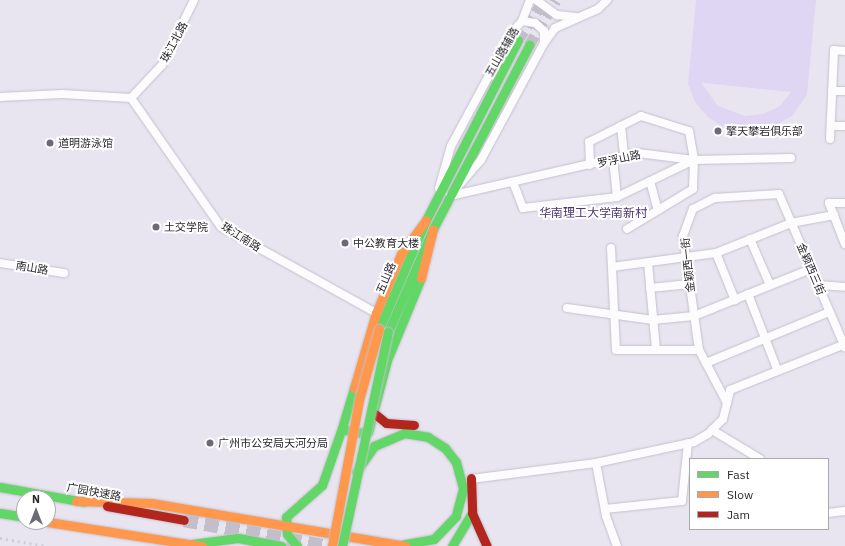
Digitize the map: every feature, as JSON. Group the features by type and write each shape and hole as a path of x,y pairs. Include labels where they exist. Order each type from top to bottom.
{"main road":[{"name":"五山路","path":"332,546 359,400 383,331 426,220 518,40"},
{"name":"五山路","path":"342,546 383,331 433,229 529,45"},
{"path":"297,546 285,525 290,511 322,485 342,428 376,313 401,254 426,220"},
{"path":"342,428 360,434 368,432 375,414 388,360 423,273 433,229"},
{"path":"375,414 386,423 421,426 435,432 456,450 471,479 472,513 487,546"},
{"path":"76,501 139,501 403,546 434,539 456,516 462,503 462,481 451,454 428,437 404,433 374,446 356,472"},
{"name":"广园快速路","path":"0,487 184,520"},
{"path":"0,513 16,516"},
{"path":"452,546 472,513"},
{"path":"56,523 202,546"},
{"path":"189,544 238,538 281,546"}],"street":[{"name":"珠江北路","path":"131,98 162,65 194,0"},
{"path":"522,20 530,0"},
{"path":"536,0 556,15 585,16"},
{"path":"450,196 481,160 544,43 555,28 585,16 607,0"},
{"name":"五山路辅路","path":"437,198 451,146 513,30 522,20 542,28 544,43"},
{"path":"830,139 834,50 845,51"},
{"path":"832,91 845,91"},
{"path":"0,97 62,94 131,98"},
{"name":"珠江南路","path":"131,98 221,227 376,313"},
{"path":"590,165 589,142 642,116 689,131 694,160 693,189 627,229"},
{"path":"621,126 624,156"},
{"path":"831,126 845,126"},
{"name":"罗浮山路","path":"450,196 590,165 638,152 694,160 791,158"},
{"path":"613,159 617,197"},
{"path":"513,182 523,208 617,197 694,160"},
{"path":"650,181 658,210"},
{"name":"金颖西三街","path":"779,194 844,345"},
{"name":"金颖西一街","path":"727,403 699,350 683,236 693,209 715,198 779,194"},
{"path":"845,202 829,203 845,244"},
{"path":"612,267 687,259 716,253 791,223 834,215"},
{"path":"750,239 770,285"},
{"path":"611,248 616,350 699,350"},
{"path":"716,253 735,300"},
{"name":"南山路","path":"0,263 64,273"},
{"path":"648,263 656,350"},
{"path":"567,308 653,320 694,316 811,269"},
{"path":"650,288 690,284"},
{"path":"818,285 845,287"},
{"path":"748,294 777,369"},
{"path":"706,363 830,312"},
{"path":"471,479 596,463 688,443 712,430 723,419 730,390 777,369 844,345"},
{"path":"712,430 758,458"},
{"path":"604,509 682,501 688,443"},
{"path":"596,463 604,509 617,546"},
{"path":"829,513 845,511"}],"shaded area":[{"path":"696,0 816,0 807,95 792,116 769,129 743,132 724,128 708,117 695,102 688,84","holes":["702,84 791,92 780,106 763,114 745,116 718,106"]}],"tunnel":[{"path":"518,40 544,0"},
{"path":"529,45 556,0"},
{"path":"184,520 323,546"}],"railway":[{"path":"0,538 46,546"}],"traffic: fast":[{"path":"379,329 426,220 518,40"},
{"path":"388,332 433,229 529,45"},
{"path":"354,388 342,428 353,433 368,432 387,360 421,278"},
{"path":"342,546 388,332"},
{"path":"297,546 287,534 286,517 322,485 342,428"},
{"path":"356,472 374,446 404,433 428,437 445,448 456,462 463,489 456,516 434,539 401,545"},
{"path":"0,487 84,502"},
{"path":"0,513 16,516"},
{"path":"452,546 472,513"},
{"path":"192,544 238,538 281,546"}],"traffic: slow":[{"path":"354,388 376,313 401,254 426,220"},
{"path":"421,278 433,229"},
{"path":"332,546 359,400 379,329"},
{"path":"76,501 151,503 405,546"},
{"path":"56,523 202,546"}],"traffic: jam":[{"path":"375,414 386,423 414,425"},
{"path":"471,478 472,513 487,546"},
{"path":"107,506 184,520"}],"place":[{"name":"擎天攀岩俱乐部","path":"718,131"},
{"name":"道明游泳馆","path":"50,143"},
{"name":"土交学院","path":"156,227"},
{"name":"中公教育大楼","path":"345,243"},
{"name":"广州市公安局天河分局","path":"210,443"}],"district":[{"name":"华南理工大学南新村","path":"593,213"}]}
